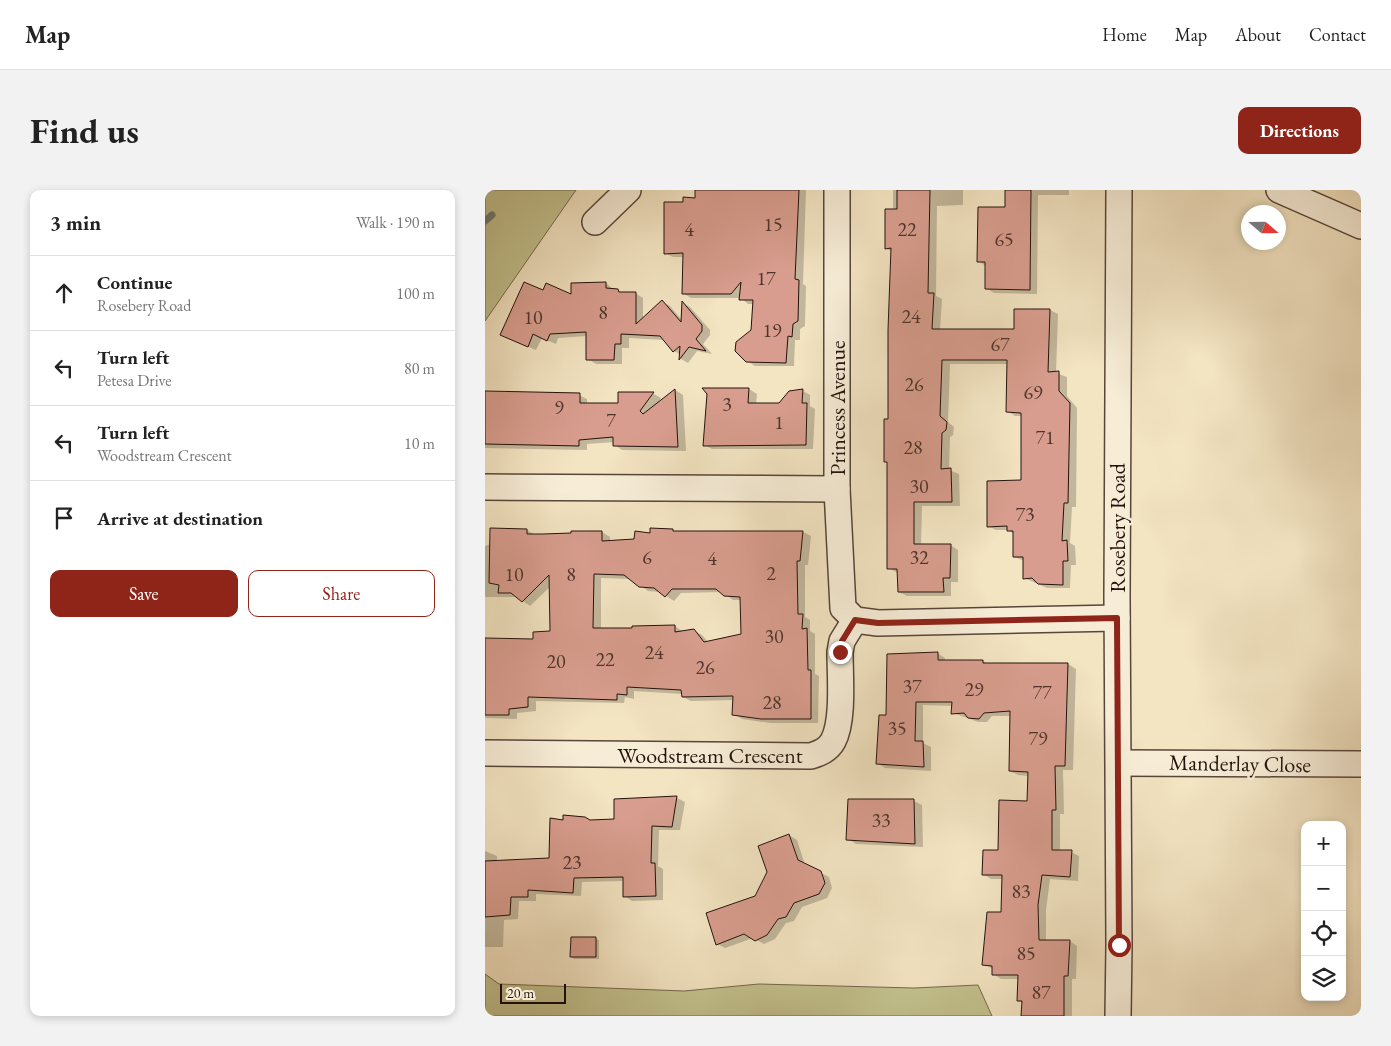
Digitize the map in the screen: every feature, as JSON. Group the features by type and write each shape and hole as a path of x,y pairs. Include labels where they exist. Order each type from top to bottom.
{"street":[{"path":"595,222 628,190"},
{"name":"Princess Avenue","path":"837,190 837,489 842,601 843,608 855,620"},
{"name":"Rosebery Road","path":"1118,1016 1119,190"},
{"path":"1279,190 1361,226"},
{"path":"485,487 837,489"},
{"path":"855,620 878,623 1117,618"},
{"name":"Woodstream Crescent","path":"485,753 811,756 824,752 833,742 838,727 840,652 842,641 855,620"},
{"name":"Manderlay Close","path":"1119,763 1361,764"}],"shaded area":[{"path":"485,190 576,190 485,321"},
{"path":"485,974 499,984 684,991 759,984 914,988 978,985 992,1016 485,1016"}],"building":[{"path":"695,190 799,190 795,279 799,280 798,321 793,324 792,337 788,336 786,363 746,362 735,351 736,342 751,330 753,300 739,300 741,282 731,294 682,294 683,253 664,254 664,202 683,202 683,197 695,198"},
{"path":"897,190 930,190 928,293 934,293 932,329 1014,329 1014,309 1050,309 1048,372 1059,371 1059,391 1070,403 1068,503 1064,503 1062,541 1067,540 1068,561 1063,561 1063,585 1038,584 1032,578 1023,579 1023,557 1013,557 1013,531 1007,531 1007,526 987,527 987,481 1021,480 1021,413 1006,412 1007,360 942,360 940,416 947,422 946,430 942,433 941,469 951,468 952,502 914,502 914,544 951,544 950,578 943,578 944,592 898,592 897,569 887,569 887,462 884,462 884,419 888,419 888,330 891,248 885,249 885,209 897,209"},
{"path":"1005,190 1031,190 1030,290 985,289 985,262 977,262 978,207 1005,207"},
{"path":"524,282 543,290 546,283 571,294 571,283 606,282 606,288 618,289 619,292 636,292 636,324 662,300 681,322 682,301 702,325 702,331 696,339 706,351 689,347 679,360 680,346 673,352 660,336 621,334 621,344 615,344 614,360 586,360 586,332 550,334 547,341 533,334 528,347 500,335"},
{"path":"702,388 749,388 748,403 779,403 789,391 803,389 802,403 807,403 806,445 703,446 707,394"},
{"path":"675,389 678,447 613,446 613,437 579,440 579,446 485,444 485,391 580,393 580,403 618,403 618,392 654,392 640,411 643,414"},
{"path":"490,528 527,529 527,534 602,531 602,541 634,539 635,531 650,533 650,528 673,529 673,531 803,531 800,561 797,561 798,614 803,614 802,629 807,628 808,670 811,670 811,719 761,719 732,715 733,696 682,697 681,690 627,687 627,695 617,694 617,700 528,697 528,707 509,709 509,715 485,715 485,638 533,639 533,632 550,631 549,575 522,602 511,593 498,593 499,585 489,583","holes":["594,574 624,575 639,587 654,588 665,597 672,589 716,589 724,596 740,597 741,634 704,642 694,629 675,632 675,625 593,628"]},
{"path":"938,652 938,660 983,660 983,663 1068,663 1065,766 1055,766 1056,810 1052,810 1052,850 1072,850 1070,877 1042,875 1038,905 1039,940 1070,940 1068,976 1064,976 1064,1016 1021,1016 1022,1001 1017,1001 1018,975 992,975 992,966 982,965 987,912 1001,912 1002,875 982,875 983,850 998,850 999,800 1027,801 1028,772 1009,771 1010,711 984,713 979,719 968,718 964,713 951,714 952,702 916,702 915,741 923,741 924,767 876,764 879,715 886,715 887,654"},
{"path":"677,796 672,827 652,826 651,863 655,863 656,896 623,897 623,877 574,878 573,893 528,890 528,897 511,897 510,915 485,917 485,861 549,858 550,818 563,820 563,815 585,817 590,820 614,819 614,799"},
{"path":"848,799 914,799 915,844 846,840"},
{"path":"789,834 798,860 821,871 825,883 819,894 794,903 786,917 778,919 767,935 755,941 744,934 716,945 706,913 755,896 767,872 758,846"},
{"path":"571,937 596,937 596,957 570,957"}],"waterway":[{"path":"485,221 492,215"}],"route":[{"path":"840,652 842,641 855,620 878,623 1117,618 1119,945"}]}
